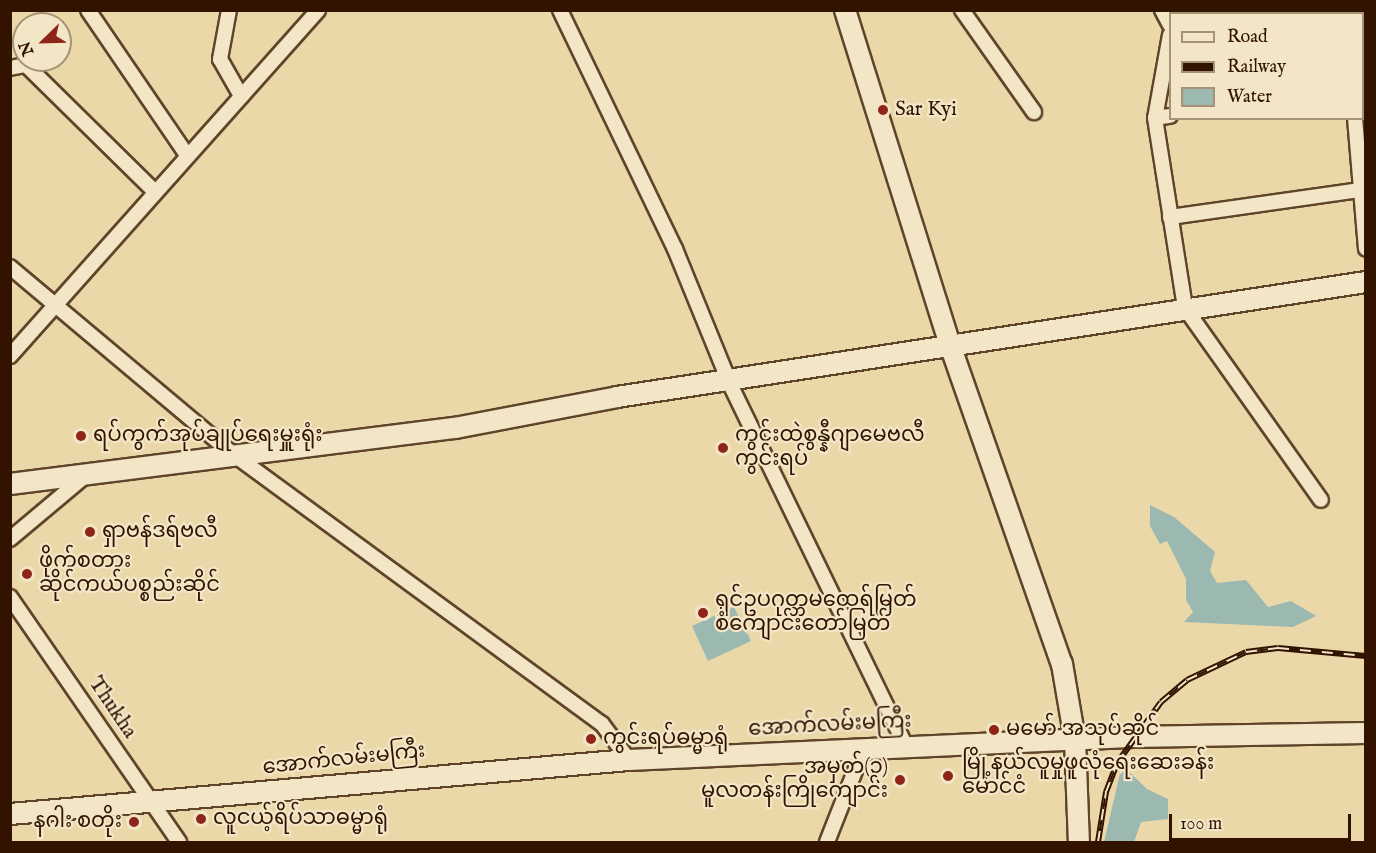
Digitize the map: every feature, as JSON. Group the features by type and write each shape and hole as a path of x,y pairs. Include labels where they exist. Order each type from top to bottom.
{"main road":[{"path":"846,10 950,345 1062,664 1075,740 1079,843"},
{"path":"10,484 84,476 233,454 455,428 617,397 730,384 950,345 1365,282"},
{"name":"အောက်လမ်းမကြီး","path":"10,814 629,760 906,746 1365,733"}],"street":[{"path":"88,10 187,155"},
{"path":"229,10 219,42 220,59 241,96"},
{"path":"10,356 154,191 318,10"},
{"path":"560,10 693,288 730,384 906,746"},
{"path":"962,10 1034,112"},
{"path":"1169,50 1168,65 1155,118 1185,308 1321,500"},
{"path":"10,68 19,63 31,69 154,191"},
{"path":"1155,118 1169,116"},
{"path":"1355,120 1363,189 1365,249"},
{"path":"1170,217 1363,189"},
{"path":"10,267 233,454 602,724 629,760"},
{"path":"10,539 50,500 84,476"},
{"name":"Thukha","path":"10,597 180,843"},
{"path":"827,843 864,748"}],"water":[{"path":"1150,505 1174,517 1215,552 1210,571 1217,583 1246,580 1268,607 1291,601 1316,616 1293,627 1184,622 1193,612 1186,600 1186,579 1167,541 1160,544 1150,526"},
{"path":"734,607 751,641 708,661 692,626"},
{"path":"1122,765 1147,789 1168,799 1168,819 1141,822 1134,842 1104,842"}],"railway":[{"path":"1098,842 1106,792 1117,763 1161,702 1187,680 1246,652 1278,648 1366,656"}],"place":[{"name":"Sar Kyi","path":"883,110"},
{"name":"ရပ်ကွက်အုပ်ချုပ်ရေးမှူးရုံး","path":"81,436"},
{"name":"ကွင်းထဲစွန္နီဂျာမေဗလီ ကွင်းရပ်","path":"723,448"},
{"name":"ရှာဗန်ဒရ်ဗလီ","path":"90,532"},
{"name":"ဖိုက်စတား ဆိုင်ကယ်ပစ္စည်းဆိုင်","path":"27,574"},
{"name":"ရှင်ဥပဂုတ္တမထေရ်မြတ် စံကျောင်းတော်မြတ်","path":"703,613"},
{"name":"မမော် အသုပ်ဆိုင်","path":"994,730"},
{"name":"ကွင်းရပ်ဓမ္မာရုံ","path":"591,739"},
{"name":"မြို့နယ်လူမှုဖူလုံရေးဆေးခန်း မောင်ငံ","path":"948,776"},
{"name":"အမှတ်(၃) မူလတန်းကြိုကျောင်း","path":"900,780"},
{"name":"လူငယ့်ရိပ်သာဓမ္မာရုံ","path":"201,819"},
{"name":"နဂါး စတိုး","path":"134,822"}]}
